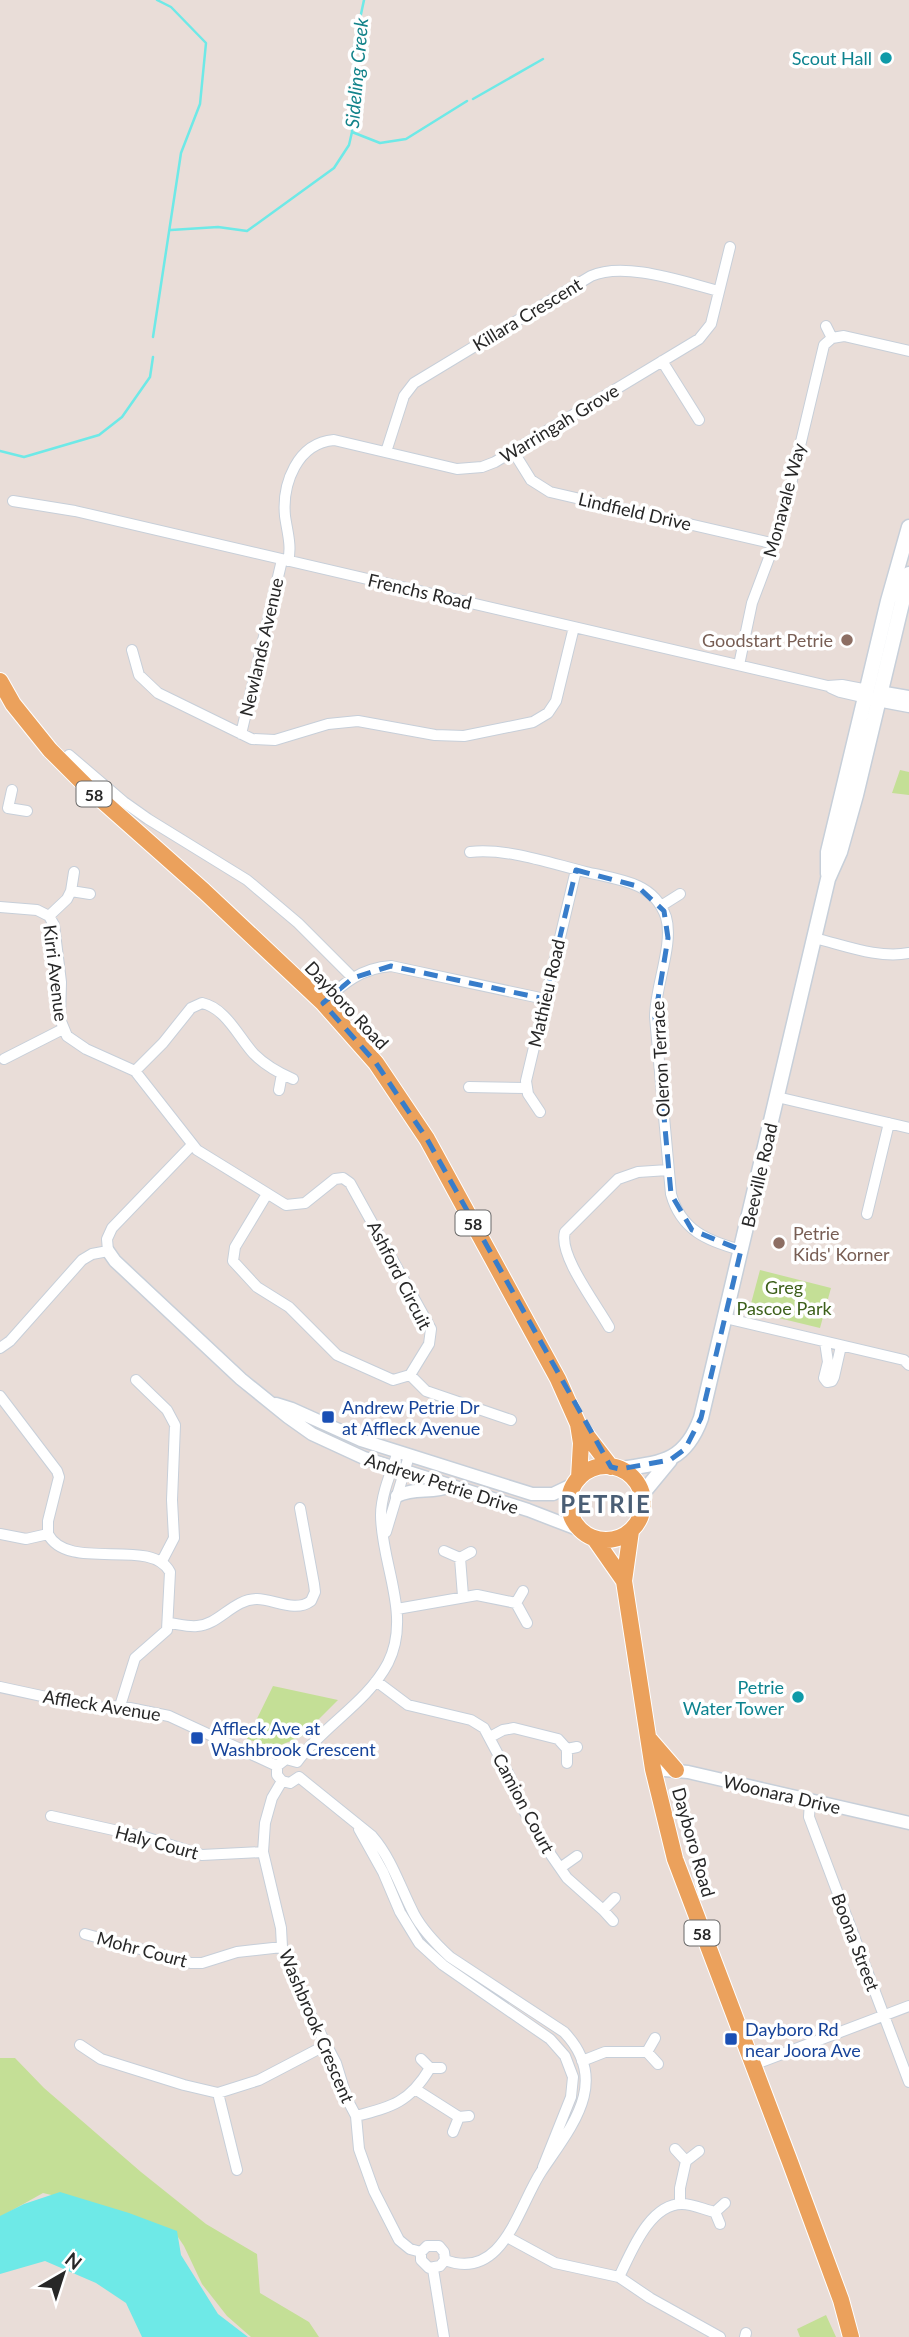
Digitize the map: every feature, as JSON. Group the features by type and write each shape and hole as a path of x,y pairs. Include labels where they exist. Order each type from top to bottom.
{"main road":[{"name":"Beeville Road","path":"642,1494 670,1460 685,1449 698,1426 828,879 840,852 874,695 896,569 909,527"},
{"name":"Beeville Road","path":"874,695 909,575"},
{"name":"Dayboro Road","path":"0,681 34,733 88,788 204,891 323,1003 376,1063 426,1139 558,1379 578,1424 581,1443 576,1481"},
{"name":"Dayboro Road","path":"578,1424 615,1468"},
{"path":"576,1481 590,1470 670,1460"},
{"name":"58","path":"615,1468 632,1477 642,1494 642,1511 631,1531"},
{"name":"58","path":"576,1481 570,1495 569,1508 580,1530 594,1538"},
{"name":"Dayboro Road","path":"631,1531 624,1580 653,1769 675,1859 841,2300 851,2337"},
{"path":"594,1538 616,1539 631,1531"},
{"name":"Dayboro Road","path":"594,1538 624,1580"},
{"path":"648,1738 680,1771 671,1779 660,1798"},
{"name":"Dayboro Road","path":"841,2300 861,2337"}],"street":[{"name":"Warringah Grove","path":"285,560 290,552 285,514 286,491 292,472 303,453 316,444 334,440 457,469 482,467 699,339 711,324 730,247"},
{"name":"Killara Crescent","path":"386,452 404,396 414,383 591,276 603,271 622,269 719,290"},
{"path":"826,326 831,338 844,336 909,351"},
{"name":"Monavale Way","path":"739,664 752,603 775,544 822,349 831,338"},
{"path":"662,361 699,420"},
{"name":"Lindfield Drive","path":"513,451 531,480 550,492 775,544"},
{"name":"Frenchs Road","path":"13,501 75,511 828,686 842,685 909,706"},
{"name":"Newlands Avenue","path":"241,734 285,560"},
{"path":"132,650 139,675 158,693 241,734 265,741 328,724 358,721 435,735 464,736 542,719 553,707 574,627"},
{"name":"Frenchs Road","path":"874,695 909,697"},
{"name":"Dayboro Road","path":"69,755 148,819 247,880 298,923 353,978"},
{"path":"12,790 4,811 27,811"},
{"path":"470,852 496,852 637,886 661,906 680,894"},
{"name":"Mathieu Road","path":"526,1088 576,870"},
{"path":"49,916 72,891 74,872"},
{"path":"72,891 90,894"},
{"name":"Kirri Avenue","path":"0,906 37,910 49,916 54,925 61,982 59,1009 62,1029 71,1041 135,1071 192,1145"},
{"name":"Oleron Terrace","path":"661,906 668,925 668,938 657,988 654,1017 668,1170 674,1204 684,1223 708,1240 741,1250"},
{"path":"814,938 881,953 909,953"},
{"path":"323,1003 353,978 380,967 403,967 545,999"},
{"path":"135,1071 191,1009 202,1003 213,1007 240,1034 253,1052 293,1079"},
{"path":"4,1059 62,1029"},
{"path":"279,1090 282,1074"},
{"path":"470,1087 526,1088 540,1112"},
{"path":"777,1097 909,1128"},
{"path":"867,1214 889,1124"},
{"path":"0,1349 82,1260 92,1254 108,1251 107,1239 112,1228 192,1145"},
{"name":"Ashford Circuit","path":"192,1145 204,1156 286,1205 305,1203 335,1179 343,1178 350,1182 430,1329 429,1344 410,1375"},
{"path":"609,1327 559,1238 618,1180 638,1172 668,1170"},
{"path":"267,1194 235,1247 233,1261 257,1287 289,1307 337,1355 393,1380 410,1375 426,1391 511,1420"},
{"name":"Andrew Petrie Drive","path":"108,1251 121,1267 241,1379 299,1426 364,1458 527,1510 580,1530"},
{"path":"725,1318 907,1361"},
{"path":"825,1342 828,1362 824,1378 827,1382 834,1377 841,1346"},
{"path":"136,1380 167,1410 176,1425 172,1490 174,1538 162,1561"},
{"path":"0,1396 57,1471 59,1477 48,1521 48,1534 56,1545 78,1551 152,1557 162,1561 170,1572 169,1623 164,1636 135,1658 120,1706"},
{"name":"Andrew Petrie Drive","path":"273,1404 292,1409 349,1436 532,1494 553,1494 576,1481"},
{"path":"297,1762 376,1681 393,1650 397,1609 386,1560 381,1516 403,1454"},
{"path":"384,1536 397,1496 398,1469"},
{"path":"397,1496 410,1490 441,1490 451,1486"},
{"path":"169,1623 205,1625 247,1600 267,1600 296,1606 311,1601 315,1592 300,1508"},
{"path":"0,1534 26,1539 48,1534"},
{"path":"444,1551 460,1559"},
{"path":"460,1559 471,1552"},
{"path":"460,1559 463,1597"},
{"path":"516,1603 523,1591"},
{"path":"397,1609 463,1597 487,1596 516,1603 527,1623"},
{"name":"Camion Court","path":"376,1681 408,1705 477,1723 490,1737 522,1807 560,1868 572,1884 613,1921"},
{"name":"Affleck Avenue","path":"0,1687 97,1708 120,1706 169,1716 277,1766"},
{"name":"Camion Court","path":"490,1737 514,1728 558,1739 572,1748 567,1763"},
{"path":"286,1759 297,1762 301,1769 299,1777 290,1783 282,1781 277,1775 277,1766 286,1759"},
{"name":"Woonara Drive","path":"653,1769 680,1771 909,1823"},
{"path":"299,1777 382,1847 414,1915 436,1944 450,1957 564,2032 582,2061 585,2080 582,2107 554,2156 542,2171 501,2247 484,2259 465,2263 445,2260"},
{"name":"Washbrook Crescent","path":"282,1781 272,1798 264,1823 263,1852 281,1928 282,1947 356,2116 359,2149 374,2191 399,2239 410,2249 421,2252"},
{"name":"Boona Street","path":"810,1801 809,1817 909,2082"},
{"name":"Haly Court","path":"51,1816 145,1837 202,1855 263,1852"},
{"path":"357,1826 373,1852 404,1921 419,1942 443,1965 550,2039 565,2056 573,2077 571,2097 542,2171"},
{"name":"Camion Court","path":"560,1868 577,1856"},
{"path":"603,1910 615,1898"},
{"name":"Mohr Court","path":"85,1934 202,1964 237,1952 282,1947"},
{"path":"753,2065 909,2006"},
{"path":"647,2052 655,2038"},
{"path":"80,2045 101,2059 218,2093 259,2080 326,2045"},
{"path":"582,2061 605,2052 647,2052 658,2064"},
{"path":"356,2116 396,2105 415,2090 435,2068 421,2059"},
{"path":"415,2090 464,2116 453,2132"},
{"path":"218,2093 237,2171"},
{"path":"676,2149 686,2161"},
{"path":"680,2204 680,2188 686,2161 699,2151"},
{"path":"715,2212 725,2203"},
{"path":"619,2277 645,2228 664,2211 680,2204 715,2212"},
{"path":"715,2212 720,2224"},
{"path":"507,2237 555,2263 619,2277 650,2298 720,2337"},
{"path":"433,2269 445,2260 444,2252 439,2246 431,2244 421,2252 423,2263 433,2269 444,2337"}],"highlighted area":[{"path":"576,870 637,886 664,911 668,938 655,1017 671,1194 692,1230 741,1250 701,1418 685,1449 670,1460 620,1469 611,1467 427,1139 376,1063 323,1003 353,978 391,966 545,999"}],"green space":[{"path":"900,770 909,772 909,795 892,793"},
{"name":"Greg Pascoe Park","path":"760,1270 831,1288 820,1328 749,1311"},
{"path":"273,1686 338,1700 301,1737 273,1748 247,1739"},
{"path":"0,2058 15,2058 44,2088 141,2172 206,2224 257,2254 260,2293 309,2322 319,2337 251,2337 227,2316 202,2284 174,2231 107,2208 43,2193 0,2217"},
{"path":"826,2315 836,2337 800,2337 797,2329"}],"water":[{"path":"60,2192 177,2231 181,2255 218,2314 248,2337 142,2337 126,2303 96,2283 45,2261 0,2274 0,2216 24,2204"}],"waterway":[{"name":"Sideling Creek","path":"153,337 181,153 200,104 206,43 171,7 157,0"},
{"name":"Sideling Creek","path":"171,230 218,227 247,231 334,168 349,145 352,132 354,47 364,0"},
{"path":"473,99 543,59"},
{"path":"352,132 380,143 406,139 467,101"},
{"name":"Sideling Creek","path":"0,451 24,457 99,435 122,417 150,377 153,357"}],"place":[{"name":"Scout Hall","path":"886,58"},
{"name":"Goodstart Petrie","path":"847,640"},
{"name":"Petrie Kids' Korner","path":"779,1243"},
{"name":"Andrew Petrie Dr at Affleck Avenue","path":"328,1417"},
{"name":"Petrie Water Tower","path":"798,1697"},
{"name":"Affleck Ave at Washbrook Crescent","path":"197,1738"},
{"name":"Dayboro Rd near Joora Ave","path":"731,2039"}],"district":[{"name":"PETRIE","path":"606,1503"}]}
